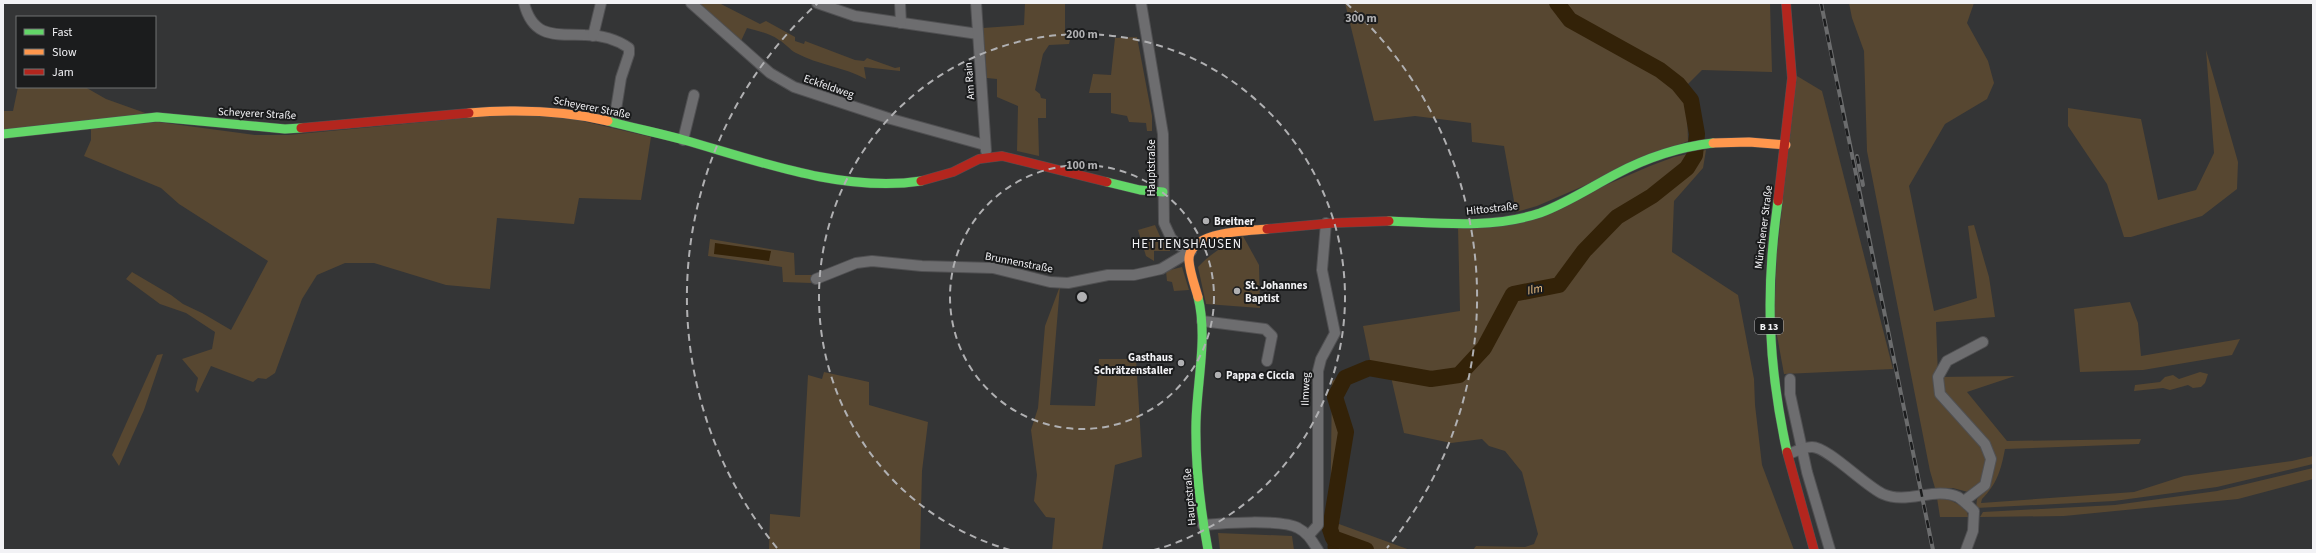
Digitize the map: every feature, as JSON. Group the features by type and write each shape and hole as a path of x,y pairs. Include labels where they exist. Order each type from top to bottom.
{"street":[{"path":"524,3 532,21 548,33 558,36 593,36 614,40 629,50 621,78 614,122"},
{"path":"593,36 601,3"},
{"name":"Eckfeldweg","path":"691,3 770,73 794,87 973,144 985,145"},
{"path":"816,3 855,16 978,34"},
{"path":"900,3 901,23"},
{"name":"Am Rain","path":"976,3 985,145 988,157"},
{"name":"Hauptstraße","path":"1141,3 1163,134 1163,214 1166,230 1178,245 1191,251 1189,262 1199,299 1202,321 1196,422 1198,494 1208,550"},
{"name":"Münchener Straße","path":"1786,3 1792,78 1786,145 1771,256 1768,316 1774,377 1789,454"},
{"path":"683,140 694,95"},
{"name":"Scheyerer Straße","path":"3,134 157,117 285,129 513,109 570,113 614,122 683,140 786,171 874,184 898,185 924,181 953,172 988,157 1015,158 1140,190 1163,192"},
{"name":"Hittostraße","path":"1191,251 1201,241 1212,237 1326,223 1465,223 1518,219 1542,212 1572,199 1640,162 1681,149 1711,143 1735,141 1786,145"},
{"name":"Ilmweg","path":"1309,534 1318,525 1318,371 1321,359 1335,333 1322,270 1326,223"},
{"name":"Brunnenstraße","path":"816,279 856,263 872,261 922,266 993,268 1050,282 1068,283 1108,275 1134,275 1161,269 1191,251"},
{"path":"1202,321 1265,329 1272,336 1267,361"},
{"path":"1964,501 1985,485 1991,458 1985,444 1940,394 1938,377 1947,361 1983,342"},
{"path":"1790,379 1790,394 1803,448 1807,472 1830,550"},
{"path":"1789,454 1803,448 1818,448 1874,489 1888,496 1903,499 1946,495 1956,496 1964,501 1974,511 1973,531 1966,550"},
{"name":"B 13","path":"1789,454 1814,550"},
{"path":"1203,525 1285,523 1299,528 1309,534 1318,550"}],"shaded area":[{"path":"696,3 719,3 760,24 766,21 795,37 795,41 804,44 805,41 855,60 864,61 867,58 895,68 900,67 900,71 864,67 866,79 804,57 763,32 747,28 741,41"},
{"path":"1025,3 1065,3 1065,30 1072,31 1069,44 1049,45 1043,54 1035,90 1040,94 1041,98 1046,99 1046,118 1038,118 1039,156 1017,151 1018,106 997,97 997,79 987,78 983,28 1024,25"},
{"path":"1345,3 1770,3 1772,72 1702,70 1686,86 1688,141 1537,206 1516,212 1504,146 1472,142 1471,123 1415,116 1374,121"},
{"path":"1849,3 1974,3 1967,23 1988,61 1994,83 1987,99 1945,124 1909,186 1934,311 1977,298 1968,226 1974,225 1989,277 1995,317 1936,322 1938,377 2015,376 1967,392 2007,441 2141,439 2139,444 2005,449 1998,476 1982,499 1981,503 2134,492 2184,476 2292,461 2313,456 2313,464 2217,487 2114,501 1976,508 1977,499 1988,486 1988,458 1983,484 1968,492 1953,488 1935,488 1930,471 1867,151 1864,51 1852,18"},
{"path":"1137,37 1152,116 1152,131 1147,131 1146,123 1129,122 1127,116 1111,113 1111,93 1089,93 1093,74 1111,75 1115,38"},
{"path":"2206,50 2238,162 2237,189 2202,216 2131,237 2124,237 2107,184 2068,126 2068,108 2141,119 2158,200 2196,190 2214,153"},
{"path":"1797,76 1822,91 1893,369 1784,374 1774,319 1777,252"},
{"path":"18,88 87,88 106,99 148,114 3,130 3,111 13,111"},
{"path":"508,114 565,117 651,137 641,200 579,198 574,224 497,218 490,289 446,285 374,263 345,263 317,275 302,299 275,373 266,379 258,378 253,382 211,366 198,393 195,390 198,378 182,359 212,349 215,332 186,313 160,304 126,279 132,272 171,295 183,304 231,330 268,261 179,204 161,188 84,156 91,140 91,128 158,122 255,135 288,135"},
{"path":"1706,150 1703,168 1674,201 1672,252 1738,295 1754,379 1755,405 1762,465 1794,550 1473,550 1476,546 1525,547 1534,544 1538,534 1522,472 1505,451 1489,446 1482,439 1451,443 1404,433 1391,377 1374,372 1346,384 1340,397 1350,428 1339,524 1410,550 1337,550 1330,539 1332,381 1370,360 1363,326 1460,311 1458,227 1516,224 1650,166 1674,157"},
{"path":"1155,225 1162,241 1170,248 1170,251 1154,251 1154,261 1146,256 1138,230"},
{"path":"1243,236 1259,265 1260,308 1206,304 1198,267 1219,250"},
{"path":"710,239 794,253 795,275 812,275 811,283 783,282 782,267 708,256"},
{"path":"715,243 771,251 769,261 714,254"},
{"path":"1182,267 1189,290 1174,291 1172,282 1167,281 1166,271"},
{"path":"1060,286 1050,405 1095,406 1099,359 1136,359 1142,457 1115,465 1102,550 1052,550 1055,518 1046,517 1034,501 1037,475 1031,430 1038,408 1045,326"},
{"path":"2130,302 2138,323 2141,356 2240,339 2232,355 2143,370 2080,372 2074,309"},
{"path":"163,354 144,410 119,466 112,455 157,355"},
{"path":"824,372 869,382 869,405 928,422 922,471 920,550 769,550 770,514 800,517 808,375 822,379"},
{"path":"2200,372 2208,374 2205,383 2201,387 2193,388 2188,385 2170,390 2163,388 2134,391 2135,385 2160,382 2165,377 2173,375 2179,379"},
{"path":"2313,468 2313,479 2238,499 2064,516 1980,517 1983,512 2115,505 2217,491"},
{"path":"1937,498 1953,501 1960,505 1967,510 1968,517 1940,517"},
{"path":"1218,533 1292,536 1294,550 1220,550"}],"waterway":[{"name":"Ilm","path":"1366,550 1333,538 1330,529 1346,432 1335,397 1345,378 1369,368 1431,379 1459,375 1484,348 1513,294 1559,285 1584,251 1617,217 1652,196 1687,168 1695,155 1697,134 1691,100 1678,84 1660,70 1570,20 1557,3"},
{"path":"1333,538 1332,547 1335,550"}],"railway":[{"path":"1821,3 1933,550"},
{"path":"1857,156 1863,185"}],"traffic: fast":[{"path":"3,134 157,117 285,129 301,128"},
{"path":"608,121 684,140 801,173 832,179 862,183 892,184 921,181"},
{"path":"1389,221 1465,224 1522,218 1560,205 1616,174 1651,158 1675,150 1713,143"},
{"path":"1107,182 1140,190 1163,192"},
{"path":"1778,201 1771,266 1770,327 1776,388 1787,452"},
{"path":"1198,297 1201,312 1202,343 1196,422 1196,455 1200,502 1208,550"}],"traffic: slow":[{"path":"469,113 539,111 591,117 608,121"},
{"path":"1713,143 1749,142 1786,145"},
{"path":"1198,297 1191,275 1189,261 1191,251 1198,244 1208,238 1220,234 1267,229"}],"traffic: jam":[{"path":"1778,201 1792,78 1786,3"},
{"path":"301,128 469,113"},
{"path":"921,181 953,172 979,159 1002,156 1107,182"},
{"path":"1267,229 1333,223 1389,221"},
{"path":"1787,452 1814,550"}],"place":[{"name":"Breitner","path":"1206,221"},
{"name":"St. Johannes Baptist","path":"1237,291"},
{"name":"Gasthaus Schrätzenstaller","path":"1181,363"},
{"name":"Pappa e Ciccia","path":"1218,375"}],"district":[{"name":"HETTENSHAUSEN","path":"1187,243"}]}
